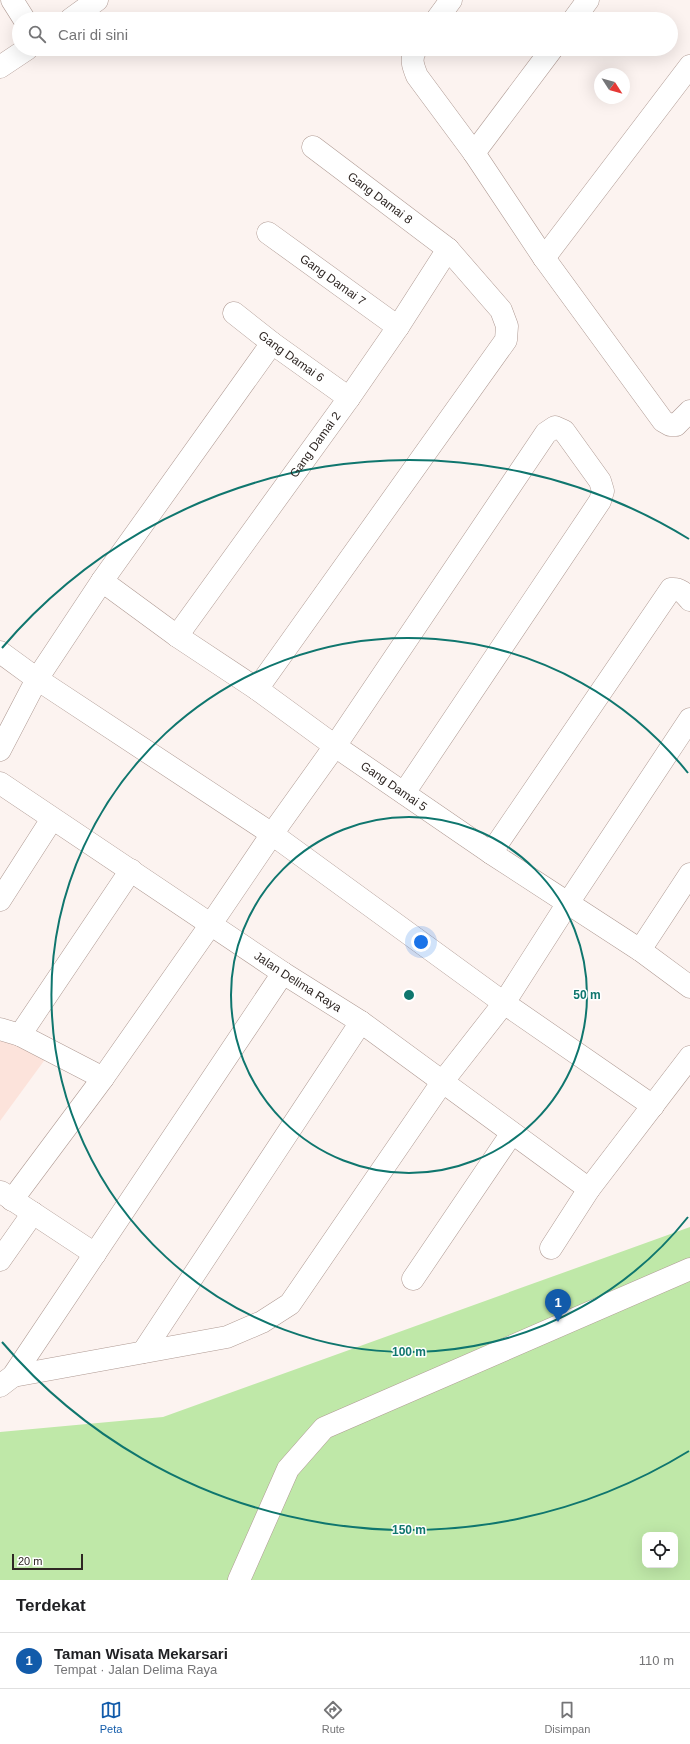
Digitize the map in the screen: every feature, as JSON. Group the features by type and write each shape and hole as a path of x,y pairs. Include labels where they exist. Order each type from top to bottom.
{"street":[{"path":"12,0 20,12"},
{"path":"81,12 97,0"},
{"path":"442,12 450,0"},
{"path":"579,12 588,0"},
{"path":"0,67 16,56"},
{"path":"413,56 411,63 417,76 474,153 544,258 663,421 670,425 676,425 690,411"},
{"path":"474,153 547,56"},
{"path":"544,258 690,66"},
{"name":"Gang Damai 8","path":"257,689 506,340 507,326 501,310 448,249 313,147"},
{"name":"Gang Damai 7","path":"268,233 398,327"},
{"name":"Gang Damai 2","path":"177,636 349,398 398,327 448,249"},
{"name":"Gang Damai 6","path":"234,313 272,343 349,398"},
{"path":"0,750 38,679 102,581 272,343"},
{"path":"94,1254 6,1195 103,1078 272,834 335,746 546,433 555,427 564,431 600,481 603,491 600,501 404,793"},
{"name":"Gang Damai 5","path":"102,581 177,636 257,689 335,746 491,853 640,950 690,987"},
{"path":"491,853 671,589 677,588 690,600"},
{"path":"0,652 38,679 272,834 504,1003 653,1106"},
{"path":"6,1381 143,1352 227,1337 262,1322 290,1304 443,1081 504,1003 568,903 690,719"},
{"name":"Jalan Delima Raya","path":"0,783 283,973 362,1022 512,1134 589,1189"},
{"path":"0,900 52,819"},
{"path":"103,1078 10,1032 131,870"},
{"path":"640,950 690,874"},
{"path":"6,1381 94,1254 283,973"},
{"path":"143,1352 362,1022"},
{"path":"551,1248 589,1189 690,1057"},
{"path":"413,1279 512,1134"},
{"path":"0,1260 33,1213"},
{"path":"239,1580 288,1470 324,1428 690,1269"}],"shaded area":[{"path":"0,1040 49,1054 0,1121"}],"green space":[{"path":"690,1227 690,1580 0,1580 0,1432 163,1417"}],"place":[{"name":"Taman Wisata Mekarsari","path":"558,1322"}]}
